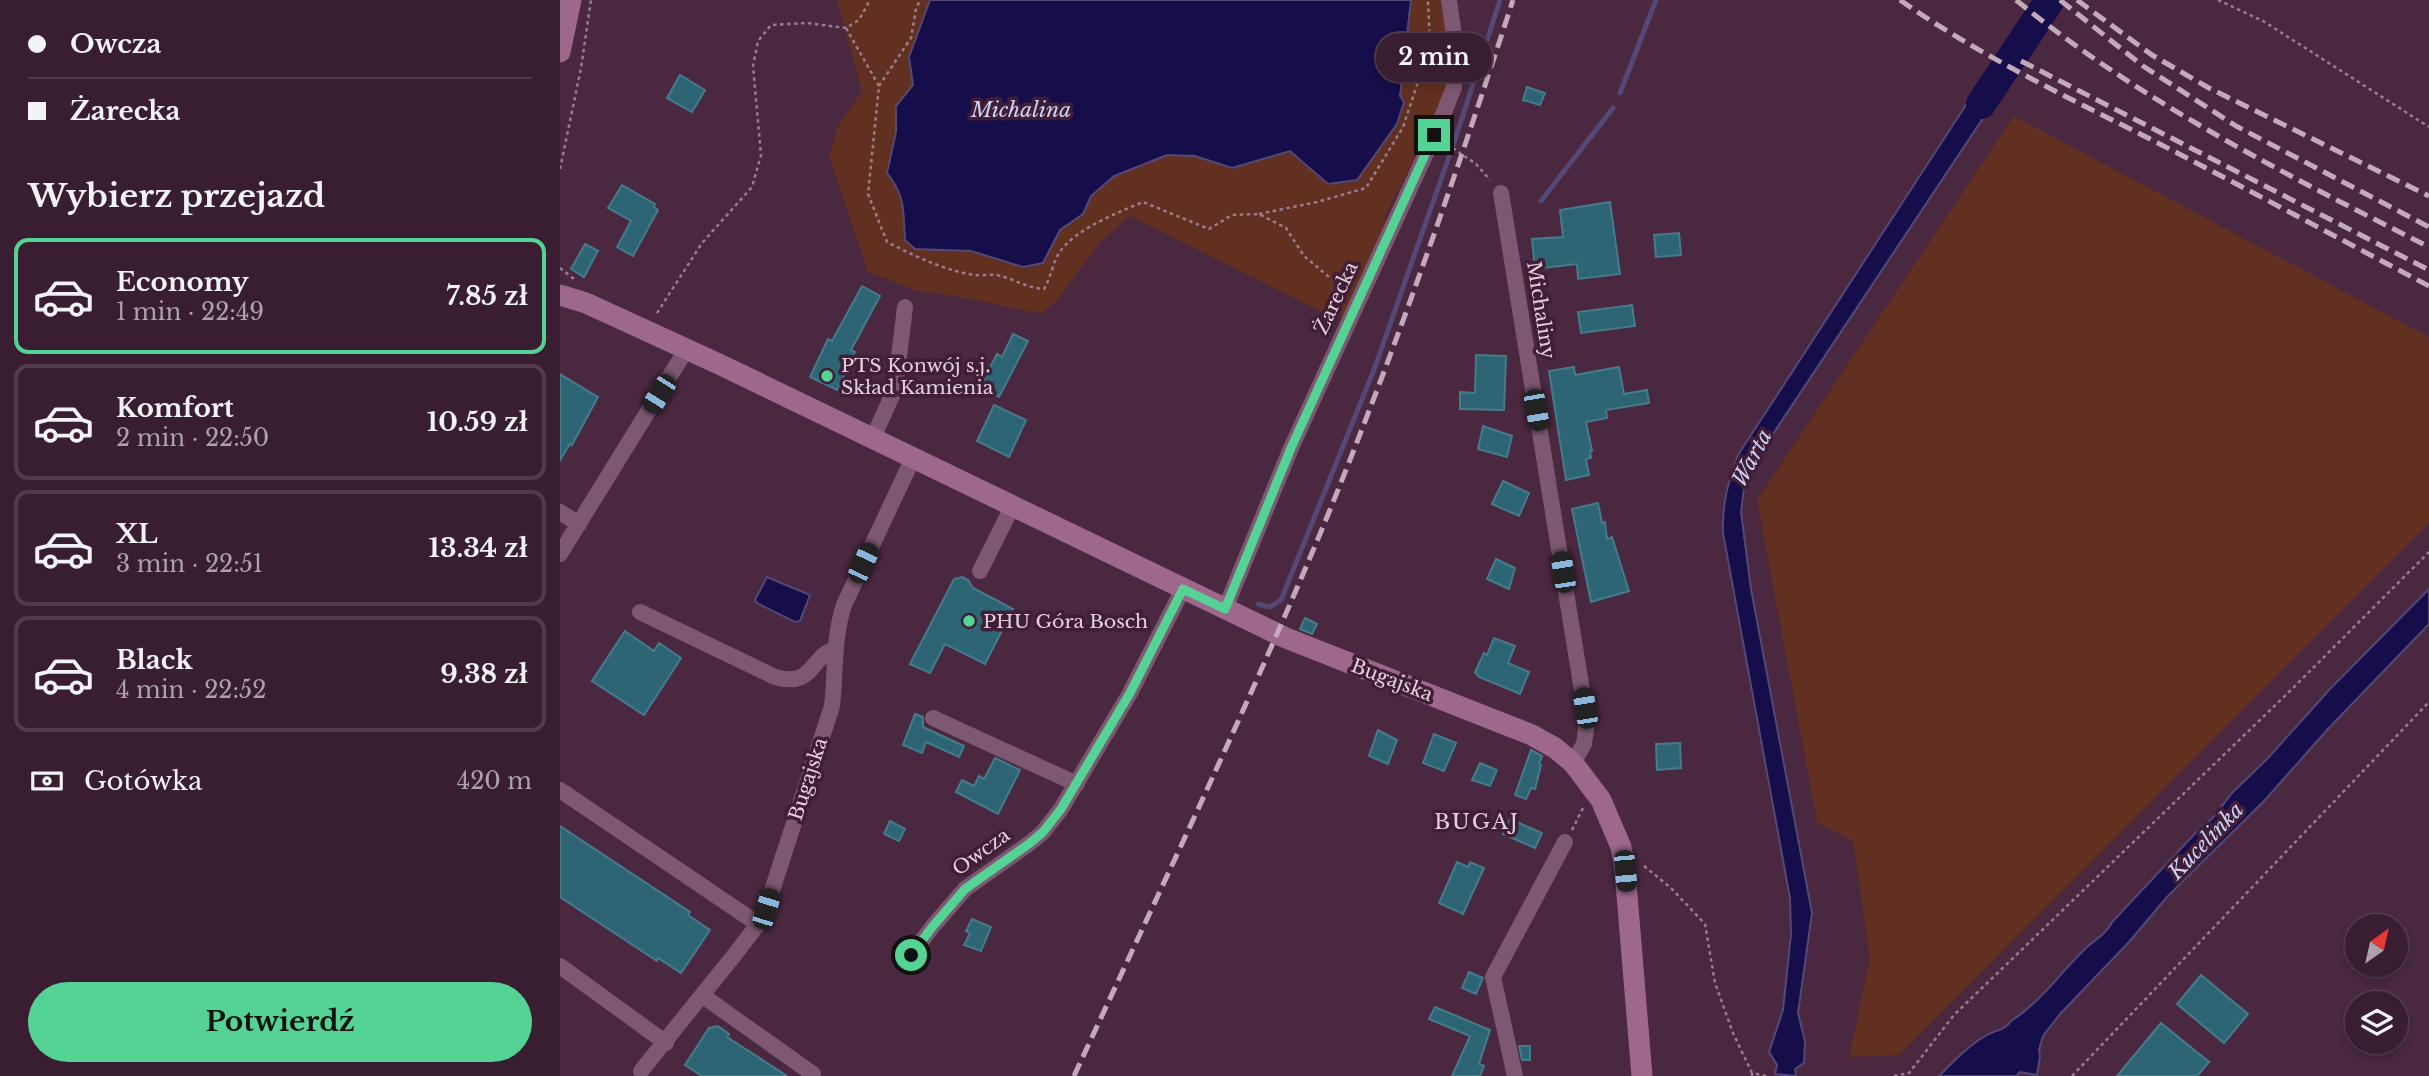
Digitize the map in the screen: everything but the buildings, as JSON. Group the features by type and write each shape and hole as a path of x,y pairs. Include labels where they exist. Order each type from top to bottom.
{"main road":[{"path":"560,52 570,0"},
{"path":"560,280 586,303"},
{"name":"Bugajska","path":"560,286 586,303 1013,505 1225,609 1331,657 1532,735 1555,748 1573,764 1601,800 1621,847 1643,1076"},
{"name":"Bugajska","path":"560,295 586,303"}],"street":[{"name":"Żarecka","path":"1225,609 1291,448 1454,87 1457,58 1449,0"},
{"name":"Michaliny","path":"1501,193 1587,721 1584,744 1573,764"},
{"path":"873,438 895,388 905,307"},
{"path":"560,554 687,350"},
{"name":"Bugajska","path":"641,1071 666,1043 758,924 766,909 832,706 837,625 913,458"},
{"path":"980,571 1013,505"},
{"path":"560,512 579,524"},
{"name":"Owcza","path":"911,955 939,917 965,889 1043,832 1077,784 1130,693 1183,589"},
{"path":"640,612 786,680 800,677 812,670 828,651 835,649"},
{"path":"933,718 1077,784"},
{"path":"560,790 758,924"},
{"path":"1515,1076 1493,977 1565,842"},
{"path":"560,966 666,1043"},
{"path":"702,996 813,1074"}],"path":[{"path":"560,169 581,68 591,0"},
{"path":"645,331 702,243 752,187 761,156 753,66 758,41 771,25 807,23 846,28 859,20 870,0"},
{"path":"920,0 911,37 878,86 868,194 887,242 930,263 977,276 997,275 1032,288 1044,289 1052,276 1058,254 1074,237 1110,216 1143,202 1209,229 1232,215 1259,214 1366,188 1403,127 1430,46 1428,0"},
{"path":"2218,0 2263,21 2429,127"},
{"path":"846,28 878,86"},
{"path":"1434,135 1476,164 1501,193"},
{"path":"1259,214 1286,228 1304,256 1335,282 1352,292 1356,304"},
{"path":"1894,1076 1911,1075 1954,1015 2291,690 2429,552"},
{"path":"2072,1076 2429,702"},
{"path":"1565,842 1587,801"},
{"path":"1621,847 1671,888 1705,924 1715,983 1733,1033 1752,1075 1766,1076"}],"shaded area":[{"name":"Michalina","path":"837,0 1444,0 1451,52 1450,80 1432,124 1384,218 1393,223 1351,314 1333,318 1130,216 1101,241 1057,300 1042,314 918,291 868,272 829,157 837,128 862,91"},
{"path":"2014,116 2429,337 2429,523 1899,1055 1849,1057 1870,958 1853,841 1817,822 1757,500"}],"water":[{"name":"Michalina","path":"930,0 1411,0 1400,96 1404,102 1397,124 1357,180 1328,184 1290,151 1232,168 1195,156 1167,155 1114,176 1091,196 1083,214 1060,230 1043,263 1023,267 971,251 915,249 905,240 901,197 887,173 896,132 896,106 913,85 909,57"},
{"path":"2037,0 2048,0 2055,6 2049,19 2033,7"},
{"path":"2024,16 2042,30 2025,57 2005,46"},
{"path":"1992,65 2011,76 1757,458 1744,488 1741,512 1751,589 1812,913 1798,1013 1805,1041 1804,1063 1795,1069 1796,1076 1775,1074 1777,1065 1769,1052 1783,1010 1791,934 1790,898 1723,533 1726,493 1738,455"},
{"path":"767,577 810,595 800,621 795,622 757,603 755,600"},
{"name":"Kucelinka","path":"2429,589 2429,624 2327,730 2265,800 2167,897 2129,942 2061,1013 2043,1036 2037,1075 2020,1072 2016,1076 1939,1076 1974,1044 2006,1026 2041,996 2086,948 2104,933 2202,826 2212,819 2232,793 2267,759 2330,689"}],"waterway":[{"path":"1453,146 1500,0"},
{"path":"1620,93 1656,0"},
{"name":"Warta","path":"1981,104 2050,0"},
{"path":"1541,201 1613,108"},
{"path":"1258,604 1270,607 1281,600 1375,367 1451,151"}],"railway":[{"path":"1074,1076 1234,731 1325,522 1424,263 1513,0"},
{"path":"1900,0 2025,76 2429,286"},
{"path":"2016,0 2064,37 2164,104 2268,164 2429,247"},
{"path":"2060,0 2143,66 2236,126 2429,227"},
{"path":"2077,0 2152,55 2209,88 2429,196"},
{"path":"2021,61 2429,270"}],"place":[{"name":"PTS Konwój s.j. Skład Kamienia","path":"827,376"},
{"name":"PHU Góra Bosch","path":"969,621"}],"district":[{"name":"BUGAJ","path":"1477,822"}],"route":[{"path":"911,955 953,900 997,864 1030,843 1043,832 1061,809 1130,693 1183,589 1225,609 1291,448 1434,135"}]}
